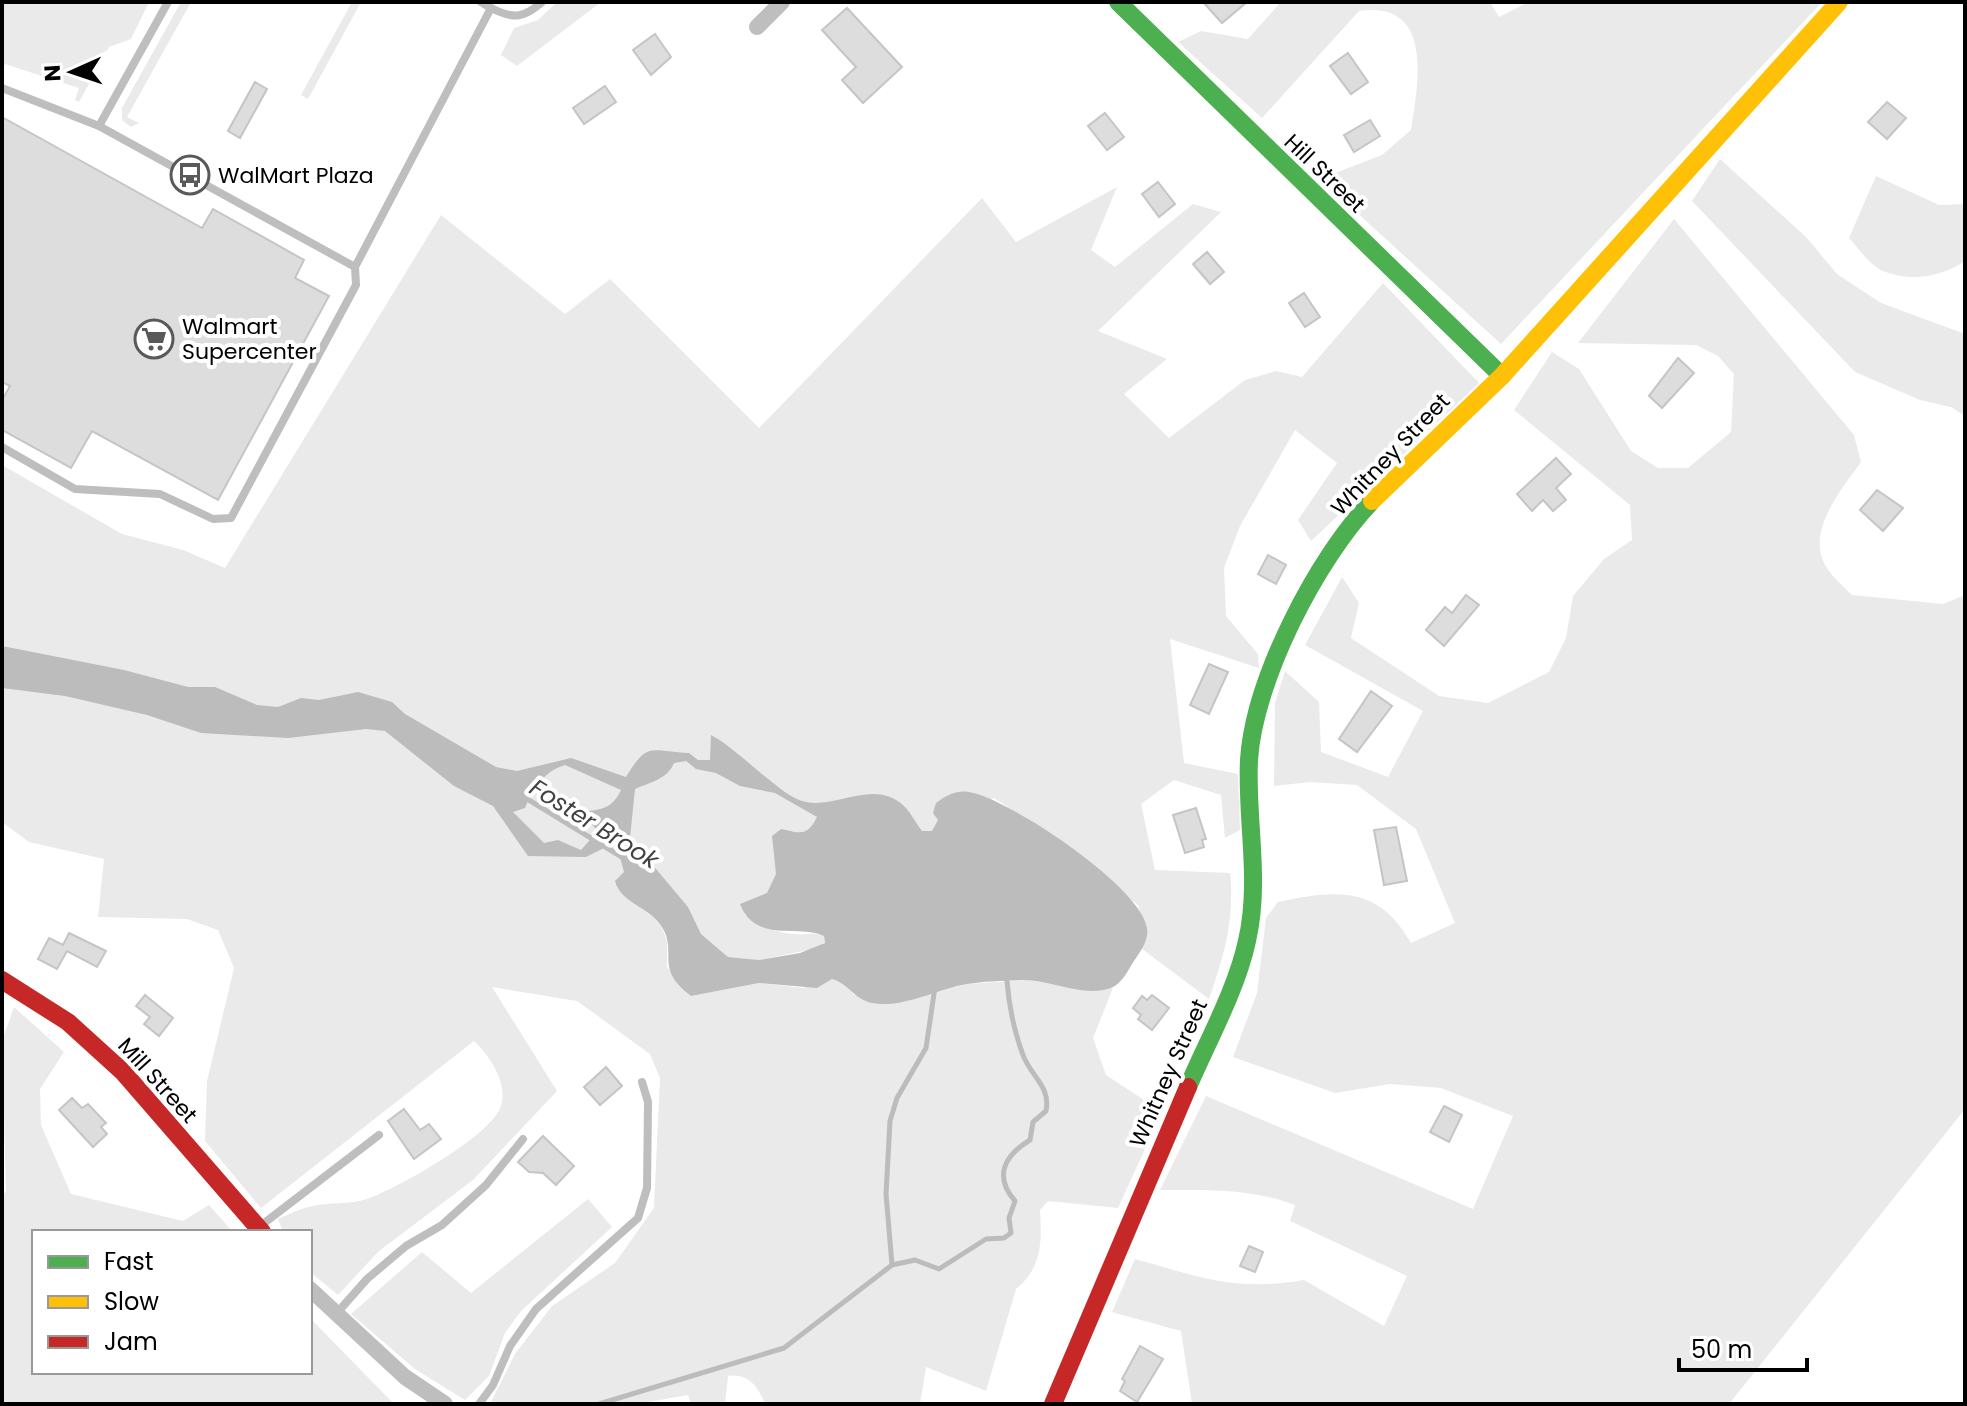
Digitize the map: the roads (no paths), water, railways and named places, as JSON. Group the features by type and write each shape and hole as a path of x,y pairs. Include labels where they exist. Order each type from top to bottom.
{"street":[{"path":"757,27 782,2"},
{"name":"Hill Street","path":"1118,2 1502,376"},
{"name":"Whitney Street","path":"1053,1404 1241,964 1248,939 1255,864 1249,763 1252,728 1273,660 1346,532 1369,504 1502,376 1839,2"},
{"name":"Mill Street","path":"2,980 68,1022 123,1072 260,1230"},
{"path":"312,1291 405,1377 445,1404"}],"lane":[{"path":"99,126 168,2"},
{"path":"481,2 516,18 527,15 542,2"},
{"path":"2,447 75,489 160,494 213,519 231,518 356,285 355,267 491,8"},
{"path":"2,88 99,126 355,267"},
{"path":"479,1404 493,1385 510,1346 536,1309 638,1218 647,1188 648,1102 642,1082"},
{"path":"260,1230 379,1135"},
{"path":"335,1315 367,1279 406,1246 442,1225 486,1185 523,1139"}],"water":[{"path":"2,646 124,670 188,687 215,687 257,705 278,707 301,698 319,700 358,692 392,702 405,714 496,767 517,771 571,758 626,777 640,758 651,751 689,753 698,760 710,760 711,735 793,797 815,803 880,794 904,806 922,831 932,831 938,820 933,813 936,803 947,796 969,792 988,798 1041,827 1099,869 1123,890 1140,911 1147,937 1122,980 1111,988 1100,990 1078,990 1032,980 994,981 956,986 907,1001 883,1004 866,1001 832,979 817,988 759,983 691,996 679,986 669,968 668,943 660,924 628,900 618,888 615,881 624,872 616,842 586,857 528,856 493,806 454,786 385,731 366,729 288,738 201,733 147,715 65,696 2,688","holes":["686,761 696,769 716,773 740,786 775,793 817,817 806,831 781,829 772,836 776,874 767,893 740,904 756,924 767,929 814,933 824,936 825,943 800,953 759,960 728,957 701,934 688,907 630,838 635,789 663,777 674,763","565,765 621,790 609,805 589,811 587,819 598,831 581,850 558,840 544,843 513,812 525,808 540,782"]}],"waterway":[{"name":"Foster Brook","path":"524,797 625,859"},
{"path":"892,1265 915,1260 939,1269 986,1239 1004,1238 1011,1233 1009,1218 1015,1201 1005,1183 1005,1167 1014,1152 1030,1140 1033,1122 1046,1111 1047,1102 1043,1088 1026,1063 1020,1046 1007,981"},
{"name":"Foster Brook","path":"599,1404 784,1348 892,1265 886,1194 890,1121 897,1098 926,1048 935,987"}],"place":[{"name":"WalMart Plaza","path":"190,175"},
{"name":"Walmart Supercenter","path":"154,339"}]}
